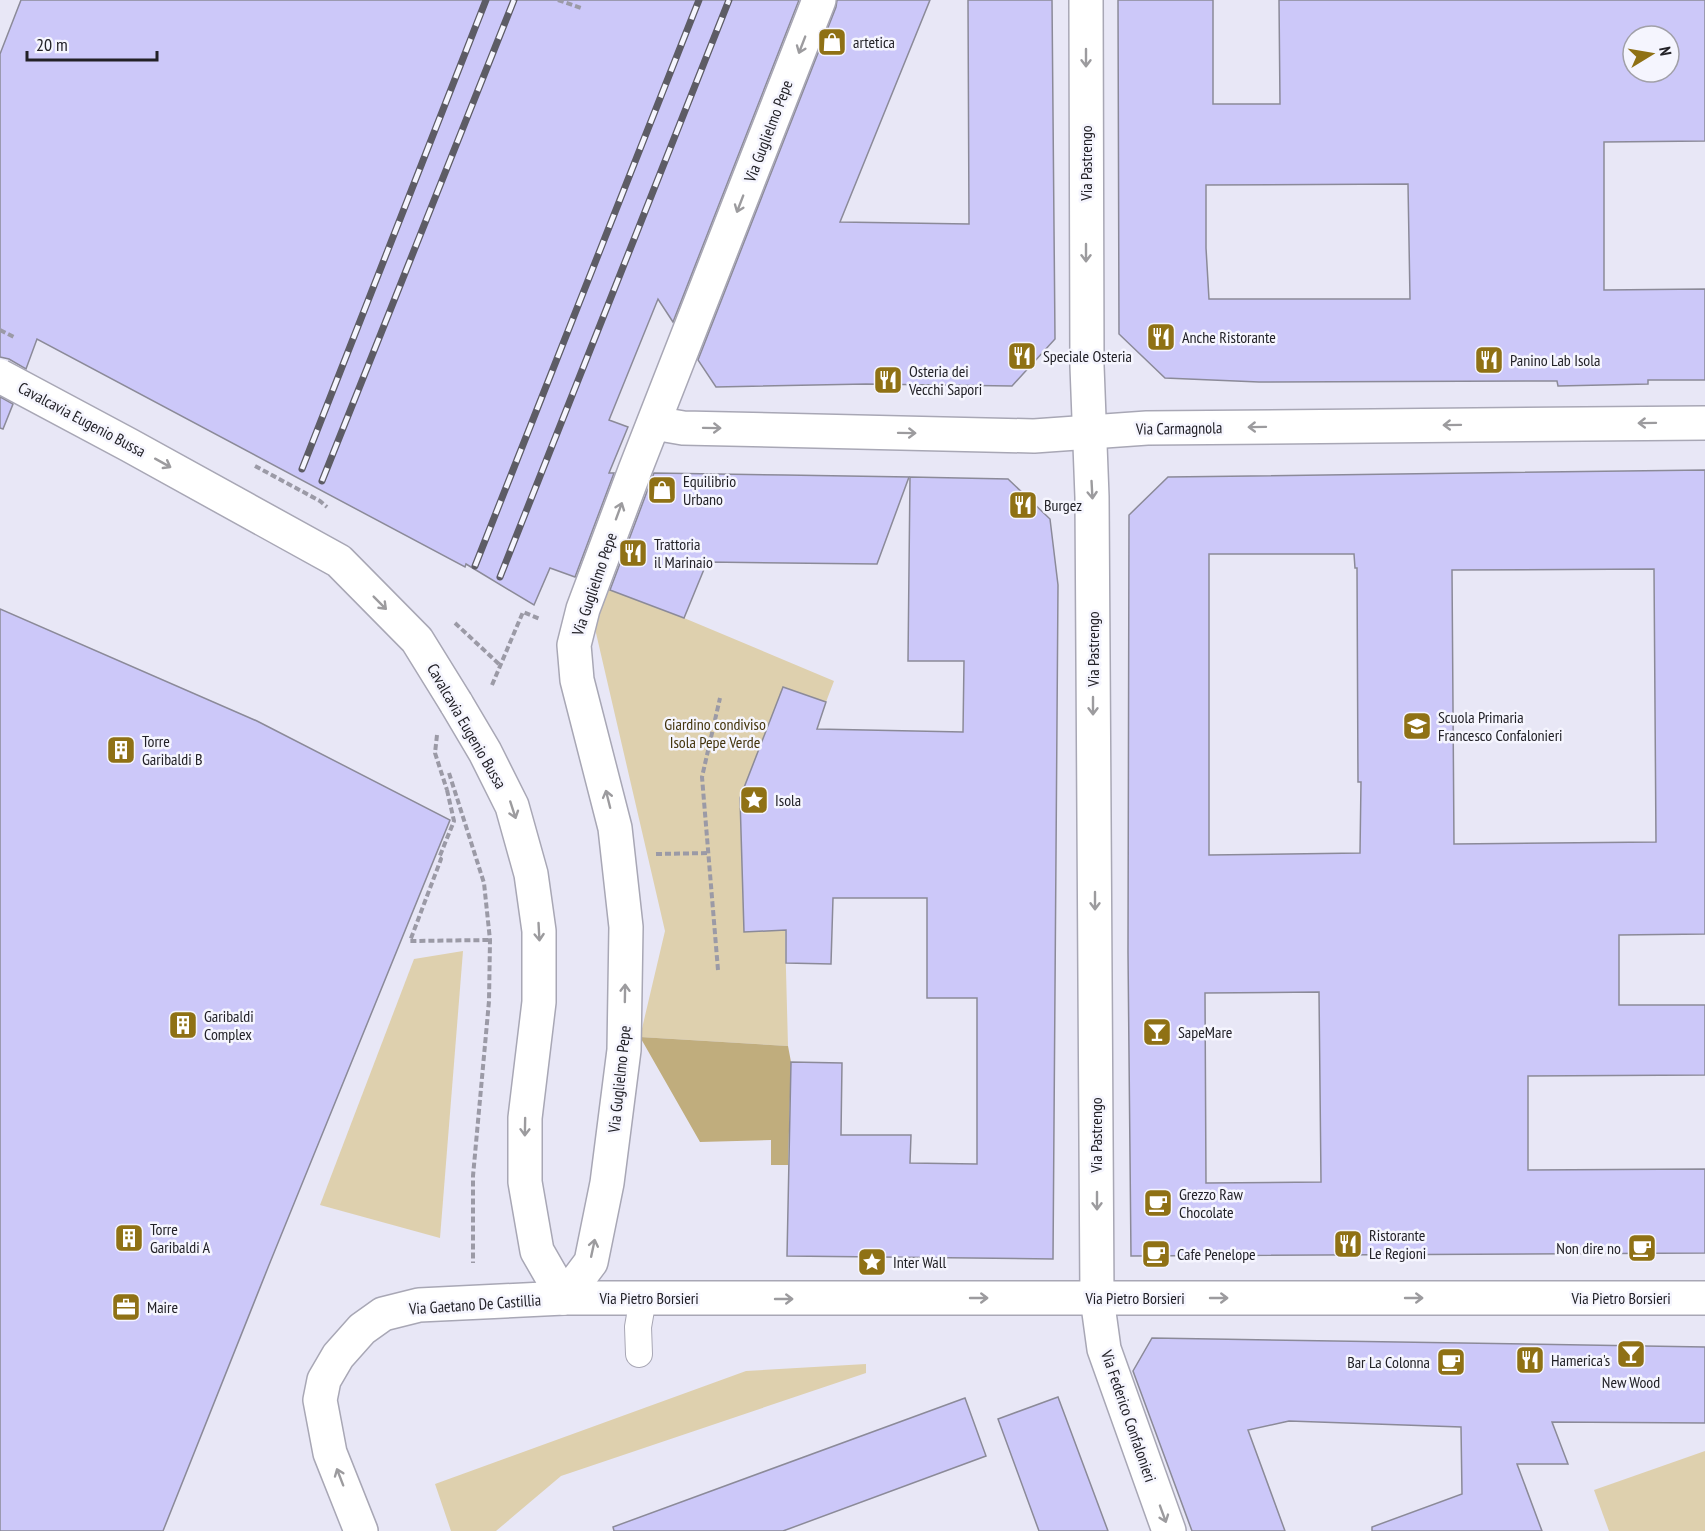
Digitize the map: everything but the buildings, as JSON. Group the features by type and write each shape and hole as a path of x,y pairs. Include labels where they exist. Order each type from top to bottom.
{"street":[{"name":"Via Guglielmo Pepe","path":"564,1298 591,1262 607,1183 624,1050 626,938 615,828 578,680 574,645 583,609 819,0"},
{"name":"Via Pastrengo","path":"1086,0 1097,1298"},
{"name":"Cavalcavia Eugenio Bussa","path":"0,376 339,561 417,640 451,694 485,752 512,806 531,874 540,931 539,1002 525,1118 525,1182 537,1251 564,1298"},
{"name":"Via Carmagnola","path":"654,423 683,428 1034,436 1147,428 1705,423"},
{"name":"Via Pietro Borsieri","path":"564,1298 1705,1298"},
{"name":"Via Gaetano De Castillia","path":"361,1531 330,1453 320,1400 324,1380 338,1356 362,1329 383,1314 419,1305 564,1298"},
{"name":"Via Federico Confalonieri","path":"1097,1298 1104,1349 1169,1531"}],"lane":[{"path":"639,1354 638,1327 643,1299"}],"path":[{"path":"558,0 581,8"},
{"path":"488,694 523,612 543,620"},
{"path":"718,970 702,777 720,698"},
{"path":"437,730 435,753 454,821 410,941 490,940"},
{"path":"448,771 484,884 490,940 489,1001 473,1176 474,1267"},
{"path":"647,854 709,853"}],"green space":[{"name":"Giardino condiviso Isola Pepe Verde","path":"605,588 684,618 834,681 782,818 788,1046 640,1037 665,931 593,620"},
{"path":"463,951 440,1238 320,1205 414,959"},
{"path":"866,1364 866,1373 561,1476 496,1531 451,1531 435,1484 746,1371"},
{"path":"1705,1451 1705,1531 1609,1531 1594,1490"}],"shaded area":[{"path":"640,1037 788,1046 791,1062 788,1165 771,1165 771,1140 700,1142"}],"railway":[{"path":"302,469 486,0"},
{"path":"322,481 514,0"},
{"path":"475,566 699,0"},
{"path":"500,577 729,0"}],"place":[{"name":"artetica","path":"832,42"},
{"name":"Anche Ristorante","path":"1161,337"},
{"name":"Speciale Osteria","path":"1022,356"},
{"name":"Panino Lab Isola","path":"1489,360"},
{"name":"Osteria dei Vecchi Sapori","path":"888,380"},
{"name":"Equilibrio Urbano","path":"662,490"},
{"name":"Burgez","path":"1023,505"},
{"name":"Trattoria il Marinaio","path":"633,553"},
{"name":"Scuola Primaria Francesco Confalonieri","path":"1417,726"},
{"name":"Torre Garibaldi B","path":"121,750"},
{"name":"Isola","path":"754,800"},
{"name":"Garibaldi Complex","path":"183,1025"},
{"name":"SapeMare","path":"1157,1032"},
{"name":"Grezzo Raw Chocolate","path":"1158,1203"},
{"name":"Torre Garibaldi A","path":"129,1238"},
{"name":"Ristorante Le Regioni","path":"1348,1244"},
{"name":"Non dire no","path":"1642,1248"},
{"name":"Cafe Penelope","path":"1156,1254"},
{"name":"Inter Wall","path":"872,1262"},
{"name":"Maire","path":"126,1307"},
{"name":"New Wood","path":"1631,1354"},
{"name":"Hamerica's","path":"1530,1360"},
{"name":"Bar La Colonna","path":"1451,1362"}]}
